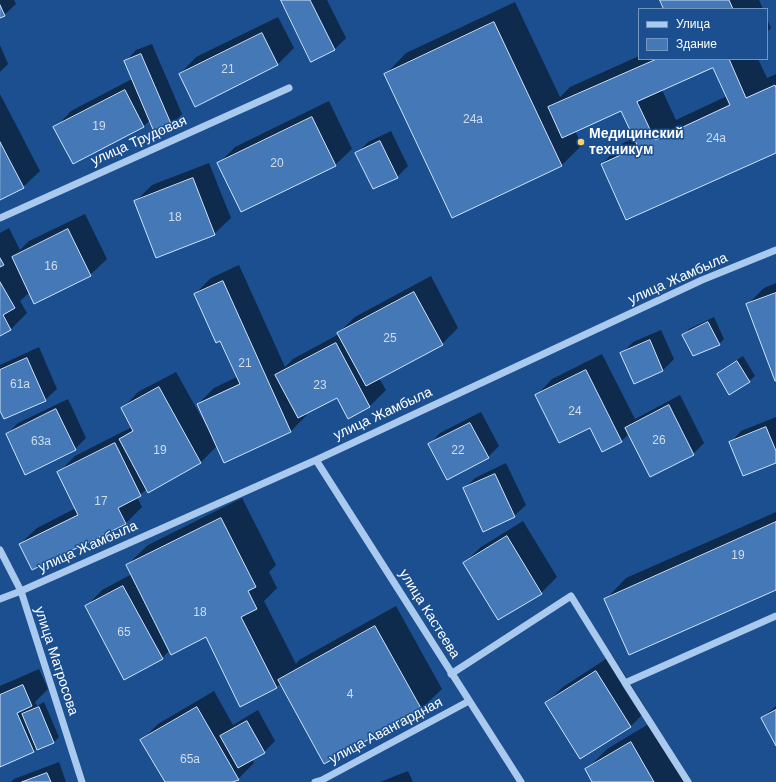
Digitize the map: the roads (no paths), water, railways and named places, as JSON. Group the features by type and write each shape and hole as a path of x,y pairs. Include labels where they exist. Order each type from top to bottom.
{"street":[{"name":"улица Трудовая","path":"0,218 289,88"},
{"name":"улица Жамбыла","path":"0,599 20,592 316,460 702,280 776,250"},
{"name":"улица Кастеева","path":"316,460 521,782"},
{"name":"улица Матросова","path":"0,550 20,592 82,782"},
{"path":"451,674 571,596 688,782"},
{"path":"625,683 776,616"},
{"name":"улица Авангардная","path":"315,782 322,780 469,701"}],"place":[{"name":"Медицинский техникум","path":"581,142"}]}
